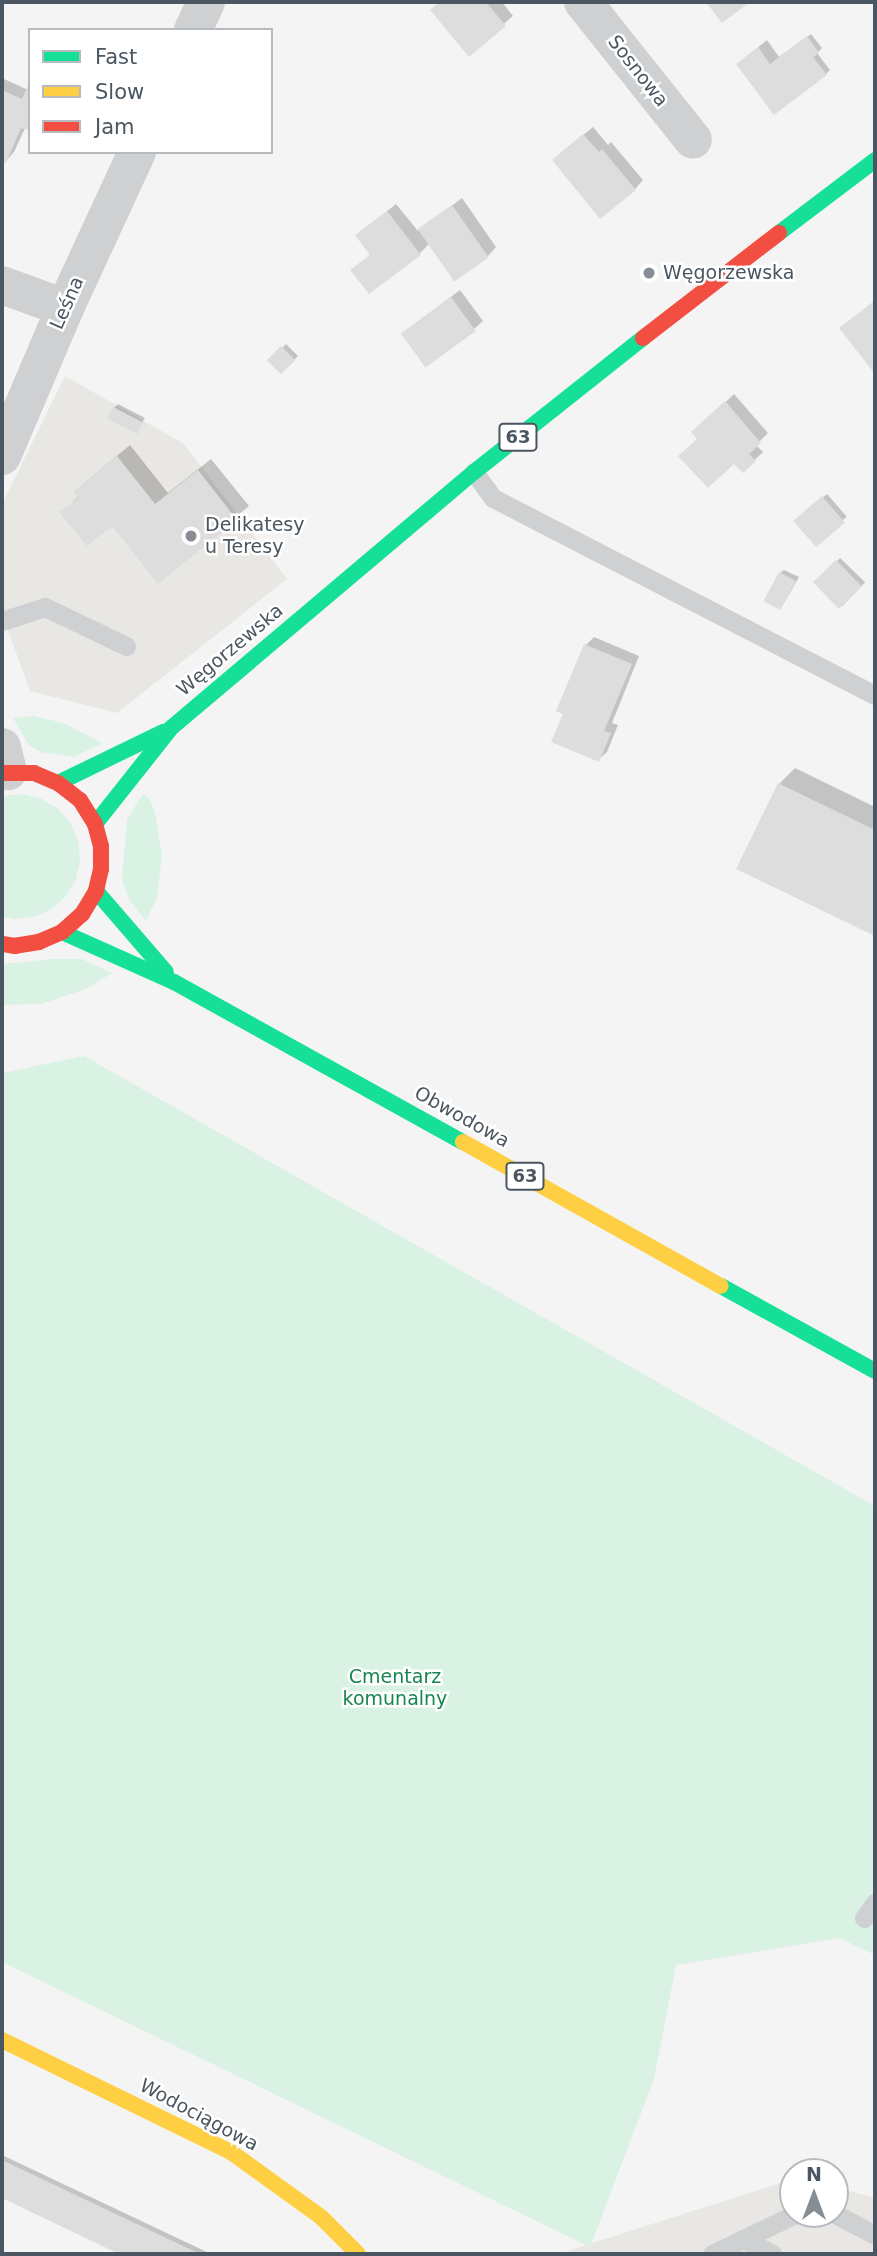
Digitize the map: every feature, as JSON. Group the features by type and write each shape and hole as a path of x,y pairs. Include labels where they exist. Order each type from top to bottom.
{"main road":[{"name":"Węgorzewska","path":"95,824 171,727 474,472 665,320 875,160"},
{"name":"Węgorzewska","path":"58,783 171,727"},
{"path":"2,944 15,947 39,942 62,932 82,914 96,891 101,869 101,846 95,824 80,800 58,783 4,764"},
{"name":"Obwodowa","path":"96,891 174,982"},
{"name":"Obwodowa","path":"62,932 174,982 875,1371"},
{"name":"Wodociągowa","path":"2,2040 231,2152 321,2217 358,2254"}],"street":[{"path":"194,28 206,2"},
{"name":"Sosnowa","path":"583,2 693,140"},
{"name":"Leśna","path":"2,456 65,308 136,154"},
{"path":"2,285 65,308"}],"lane":[{"path":"474,472 494,498 875,695"},
{"path":"2,621 45,607 126,646"},
{"path":"849,2221 875,2235"},
{"path":"712,2254 779,2222"},
{"path":"743,2239 772,2254"}],"shaded area":[{"path":"65,376 184,444 287,579 117,713 30,691 2,614 2,504"},
{"path":"779,2183 779,2228 849,2228 849,2191 875,2198 875,2254 558,2254"}],"green space":[{"path":"33,716 64,723 102,743 74,757 40,752 29,745 13,718"},
{"path":"21,794 40,798 57,808 70,822 78,840 80,860 76,879 66,896 52,909 34,917 14,919 2,916 2,796"},
{"path":"143,794 150,800 155,812 162,855 157,897 146,921 130,901 122,880 127,819"},
{"path":"82,959 112,973 86,989 41,1004 2,1005 2,964"},
{"name":"Cmentarz komunalny","path":"84,1056 875,1506 875,1955 839,1938 676,1965 654,2079 590,2247 2,1962 2,1073"}],"building":[{"path":"440,2 486,2 506,26 469,57 430,10"},
{"path":"706,2 750,2 722,23"},
{"path":"807,36 819,53 813,57 827,75 774,115 736,64 758,47 770,64"},
{"path":"28,86 28,128 21,128 6,163 2,161 2,90 22,99"},
{"path":"583,134 599,152 602,149 636,190 600,219 552,160"},
{"path":"452,205 489,257 454,282 418,229"},
{"path":"387,211 421,255 369,294 350,270 370,255 355,235"},
{"path":"451,297 476,331 426,367 401,333"},
{"path":"875,302 875,374 839,328"},
{"path":"281,346 295,360 281,374 267,360"},
{"path":"725,401 761,443 749,454 756,461 743,473 734,464 708,488 678,456 697,439 691,432"},
{"path":"113,407 143,422 137,434 107,419"},
{"path":"117,456 155,504 198,470 237,520 158,584 112,526 87,546 59,512 78,498 73,492"},
{"path":"822,496 845,522 816,547 793,521"},
{"path":"836,560 862,587 839,609 813,582"},
{"path":"779,572 796,581 780,610 764,601"},
{"path":"584,644 632,664 604,731 611,733 599,762 551,742 563,714 556,711"},
{"path":"778,783 875,830 875,936 736,869"},
{"path":"2,2160 200,2254 119,2254 2,2198"}],"traffic: fast":[{"path":"779,233 875,160"},
{"path":"95,824 171,728 474,472 643,338"},
{"path":"58,783 163,732"},
{"path":"96,891 166,972"},
{"path":"62,932 174,982 463,1142"},
{"path":"721,1286 875,1371"}],"traffic: slow":[{"path":"463,1142 721,1286"},
{"path":"2,2040 231,2152 321,2217 358,2254"}],"traffic: jam":[{"path":"643,338 779,233"},
{"path":"2,773 34,773 58,783 80,800 95,824 101,846 101,869 96,891 82,914 62,932 39,942 15,946 2,944"}],"place":[{"name":"Węgorzewska","path":"649,273"},
{"name":"Delikatesy u Teresy","path":"191,536"}]}
